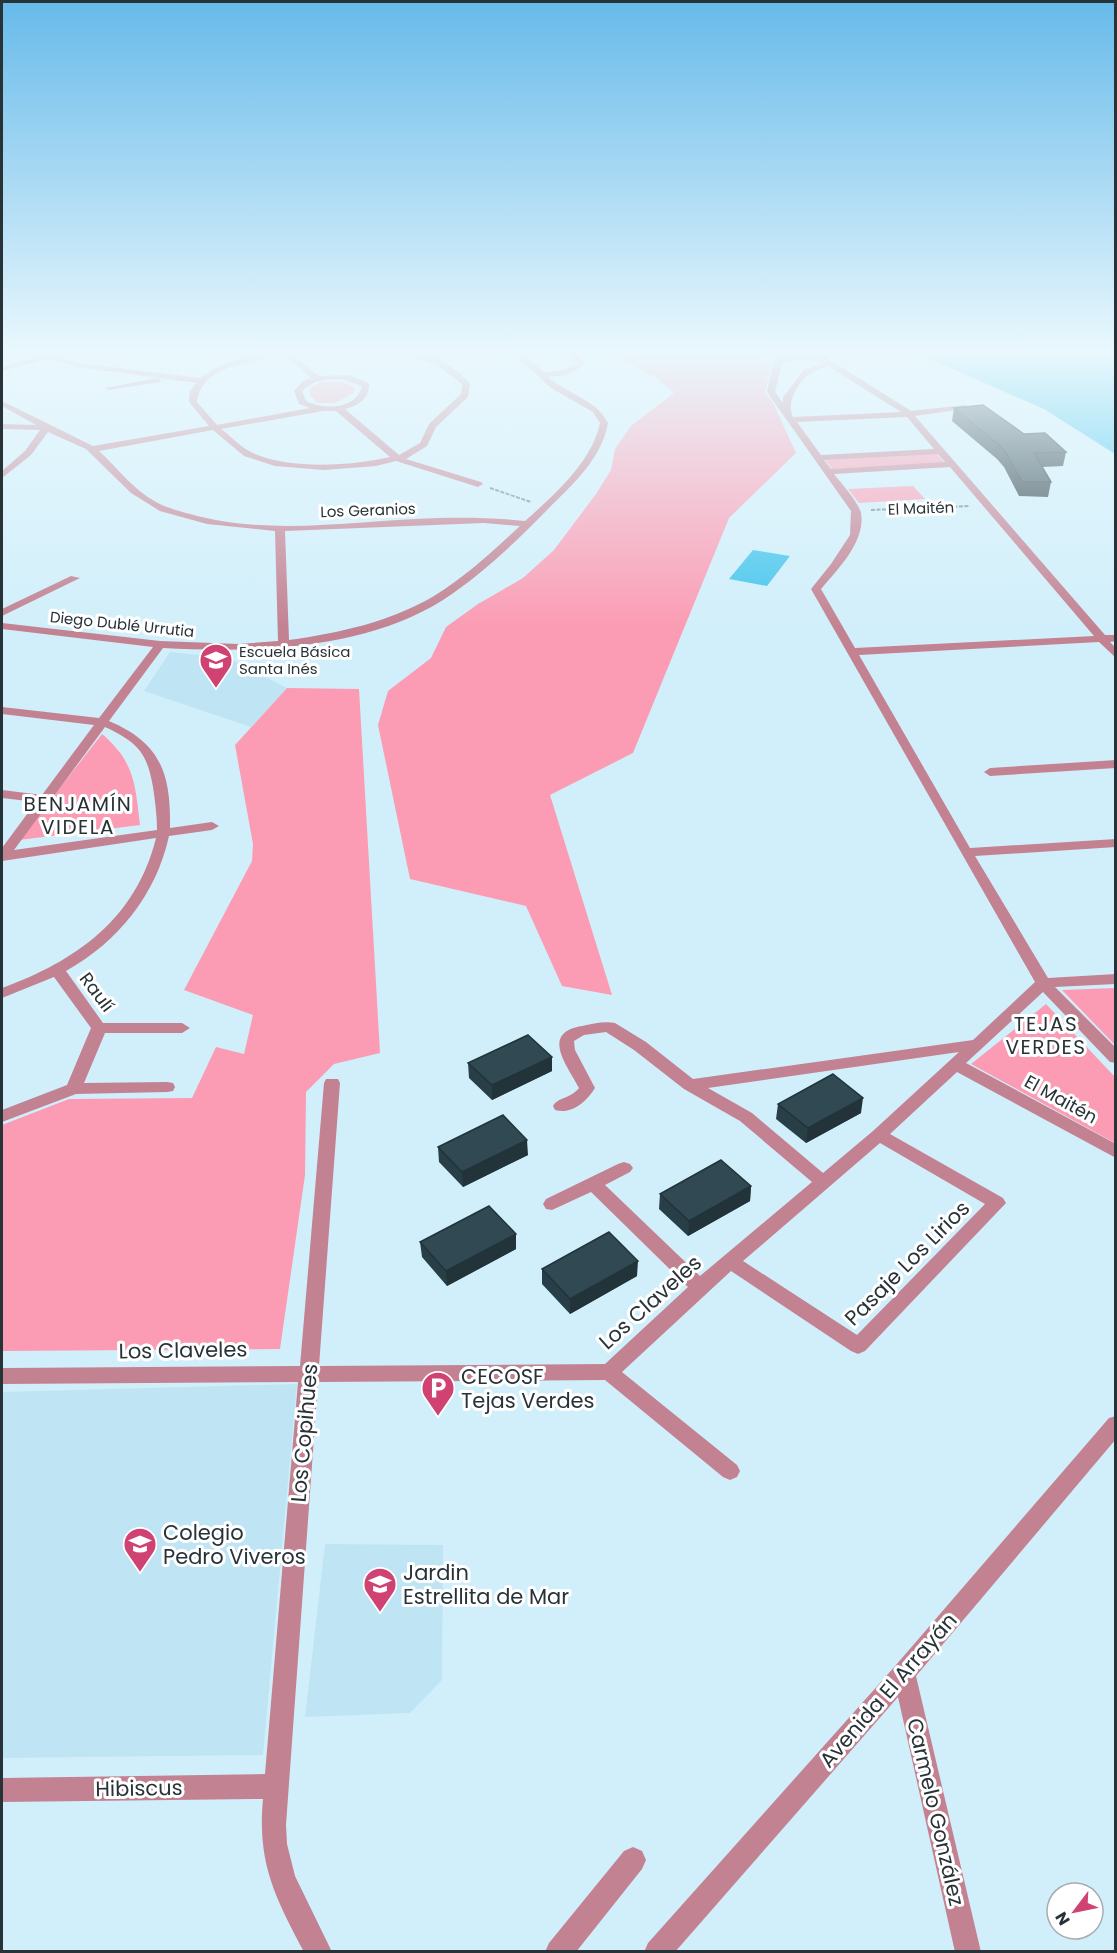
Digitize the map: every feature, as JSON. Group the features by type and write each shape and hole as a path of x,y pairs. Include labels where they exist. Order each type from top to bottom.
{"street":[{"path":"2,475 28,453 34,444"},
{"name":"Los Geranios","path":"82,444 93,449 142,499 161,509 220,523 280,527 387,525 465,520 529,524"},
{"path":"93,449 121,444"},
{"path":"235,444 247,454 275,463 324,467 398,459 423,444"},
{"path":"381,444 398,459 478,484"},
{"path":"529,524 587,459 596,444"},
{"path":"808,444 856,510 855,535 835,566 816,589 1043,983 1116,1058"},
{"path":"934,444 1116,655"},
{"path":"818,458 940,451"},
{"path":"827,471 951,464"},
{"name":"Diego Dublé Urrutia","path":"2,626 159,646 219,648 284,644 364,628 424,606 454,588 486,564 529,524"},
{"path":"280,527 284,644"},
{"path":"2,613 75,578"},
{"path":"852,652 1116,638"},
{"path":"2,856 159,646"},
{"path":"2,710 102,722 139,741 153,757 162,803 163,835 151,871 122,920 95,946 57,970 2,993"},
{"path":"990,772 1116,764"},
{"path":"2,794 45,799"},
{"path":"2,856 163,835 212,826"},
{"path":"966,852 1116,843"},
{"name":"Raulí","path":"57,970 99,1028 182,1028"},
{"path":"1043,983 1116,980"},
{"name":"Los Claveles","path":"2,1376 609,1372 700,1287 879,1135 1043,983"},
{"path":"561,1106 578,1100 587,1088 567,1050 566,1039 580,1031 609,1027 640,1046 690,1085 746,1117 823,1182"},
{"path":"74,1089 99,1028"},
{"path":"690,1085 977,1044"},
{"name":"El Maitén","path":"956,1064 1116,1152"},
{"name":"Los Copihues","path":"319,1952 283,1884 276,1863 273,1825 332,1083"},
{"path":"2,1116 74,1089 166,1087"},
{"name":"Pasaje Los Lirios","path":"731,1262 858,1346 997,1203 879,1135"},
{"path":"552,1204 624,1168"},
{"path":"592,1183 700,1287"},
{"path":"609,1372 730,1471"},
{"name":"Avenida El Arrayán","path":"657,1952 904,1674 1116,1424"},
{"name":"Carmelo González","path":"904,1674 968,1952"},
{"name":"Hibiscus","path":"2,1790 276,1786"},
{"path":"558,1952 633,1860"}],"path":[{"path":"478,484 546,507"},
{"name":"El Maitén","path":"856,510 986,505"}],"shaded area":[{"path":"618,444 792,444 796,453 729,518 633,753 550,795 612,995 562,986 526,906 410,879 378,725 388,691 431,658 446,627 478,604 523,578 554,550 611,470 615,449"},
{"path":"936,453 945,463 832,469 825,460"},
{"path":"913,486 925,499 859,503 848,489"},
{"name":"Escuela Básica Santa Inés","path":"170,652 229,658 287,688 251,727 144,691"},
{"path":"287,688 359,689 380,1053 334,1064 306,1092 305,1175 280,1349 2,1351 2,1125 69,1099 192,1098 216,1047 244,1054 253,1015 184,990 252,861 253,844 235,745"},
{"path":"102,734 121,754 132,775 140,825 19,840"},
{"path":"1116,988 1115,1045 1062,990"},
{"path":"1046,1004 1115,1077 1115,1143 971,1064"},
{"name":"Colegio Pedro Viveros","path":"297,1384 263,1755 2,1758 2,1392"},
{"name":"Jardin Estrellita de Mar","path":"325,1544 443,1545 442,1680 410,1713 305,1717"}],"water":[{"path":"1099,444 1115,444 1115,454"},
{"path":"753,550 790,556 767,586 729,579"}],"building":[{"path":"1057,444 1066,452 1034,453 1051,482 1022,482 999,445"},
{"path":"528,1035 552,1057 492,1085 468,1063"},
{"path":"833,1074 863,1098 808,1128 778,1104"},
{"path":"503,1115 527,1140 462,1172 438,1147"},
{"path":"721,1160 751,1186 689,1221 660,1194"},
{"path":"489,1206 516,1234 446,1271 420,1242"},
{"path":"609,1232 638,1261 570,1299 542,1269"}],"place":[{"name":"Escuela Básica Santa Inés","path":"216,689"},
{"name":"CECOSF Tejas Verdes","path":"438,1417"},
{"name":"Colegio Pedro Viveros","path":"140,1573"},
{"name":"Jardin Estrellita de Mar","path":"380,1613"}],"district":[{"name":"BENJAMÍN VIDELA","path":"78,816"},
{"name":"TEJAS VERDES","path":"1046,1036"}]}
